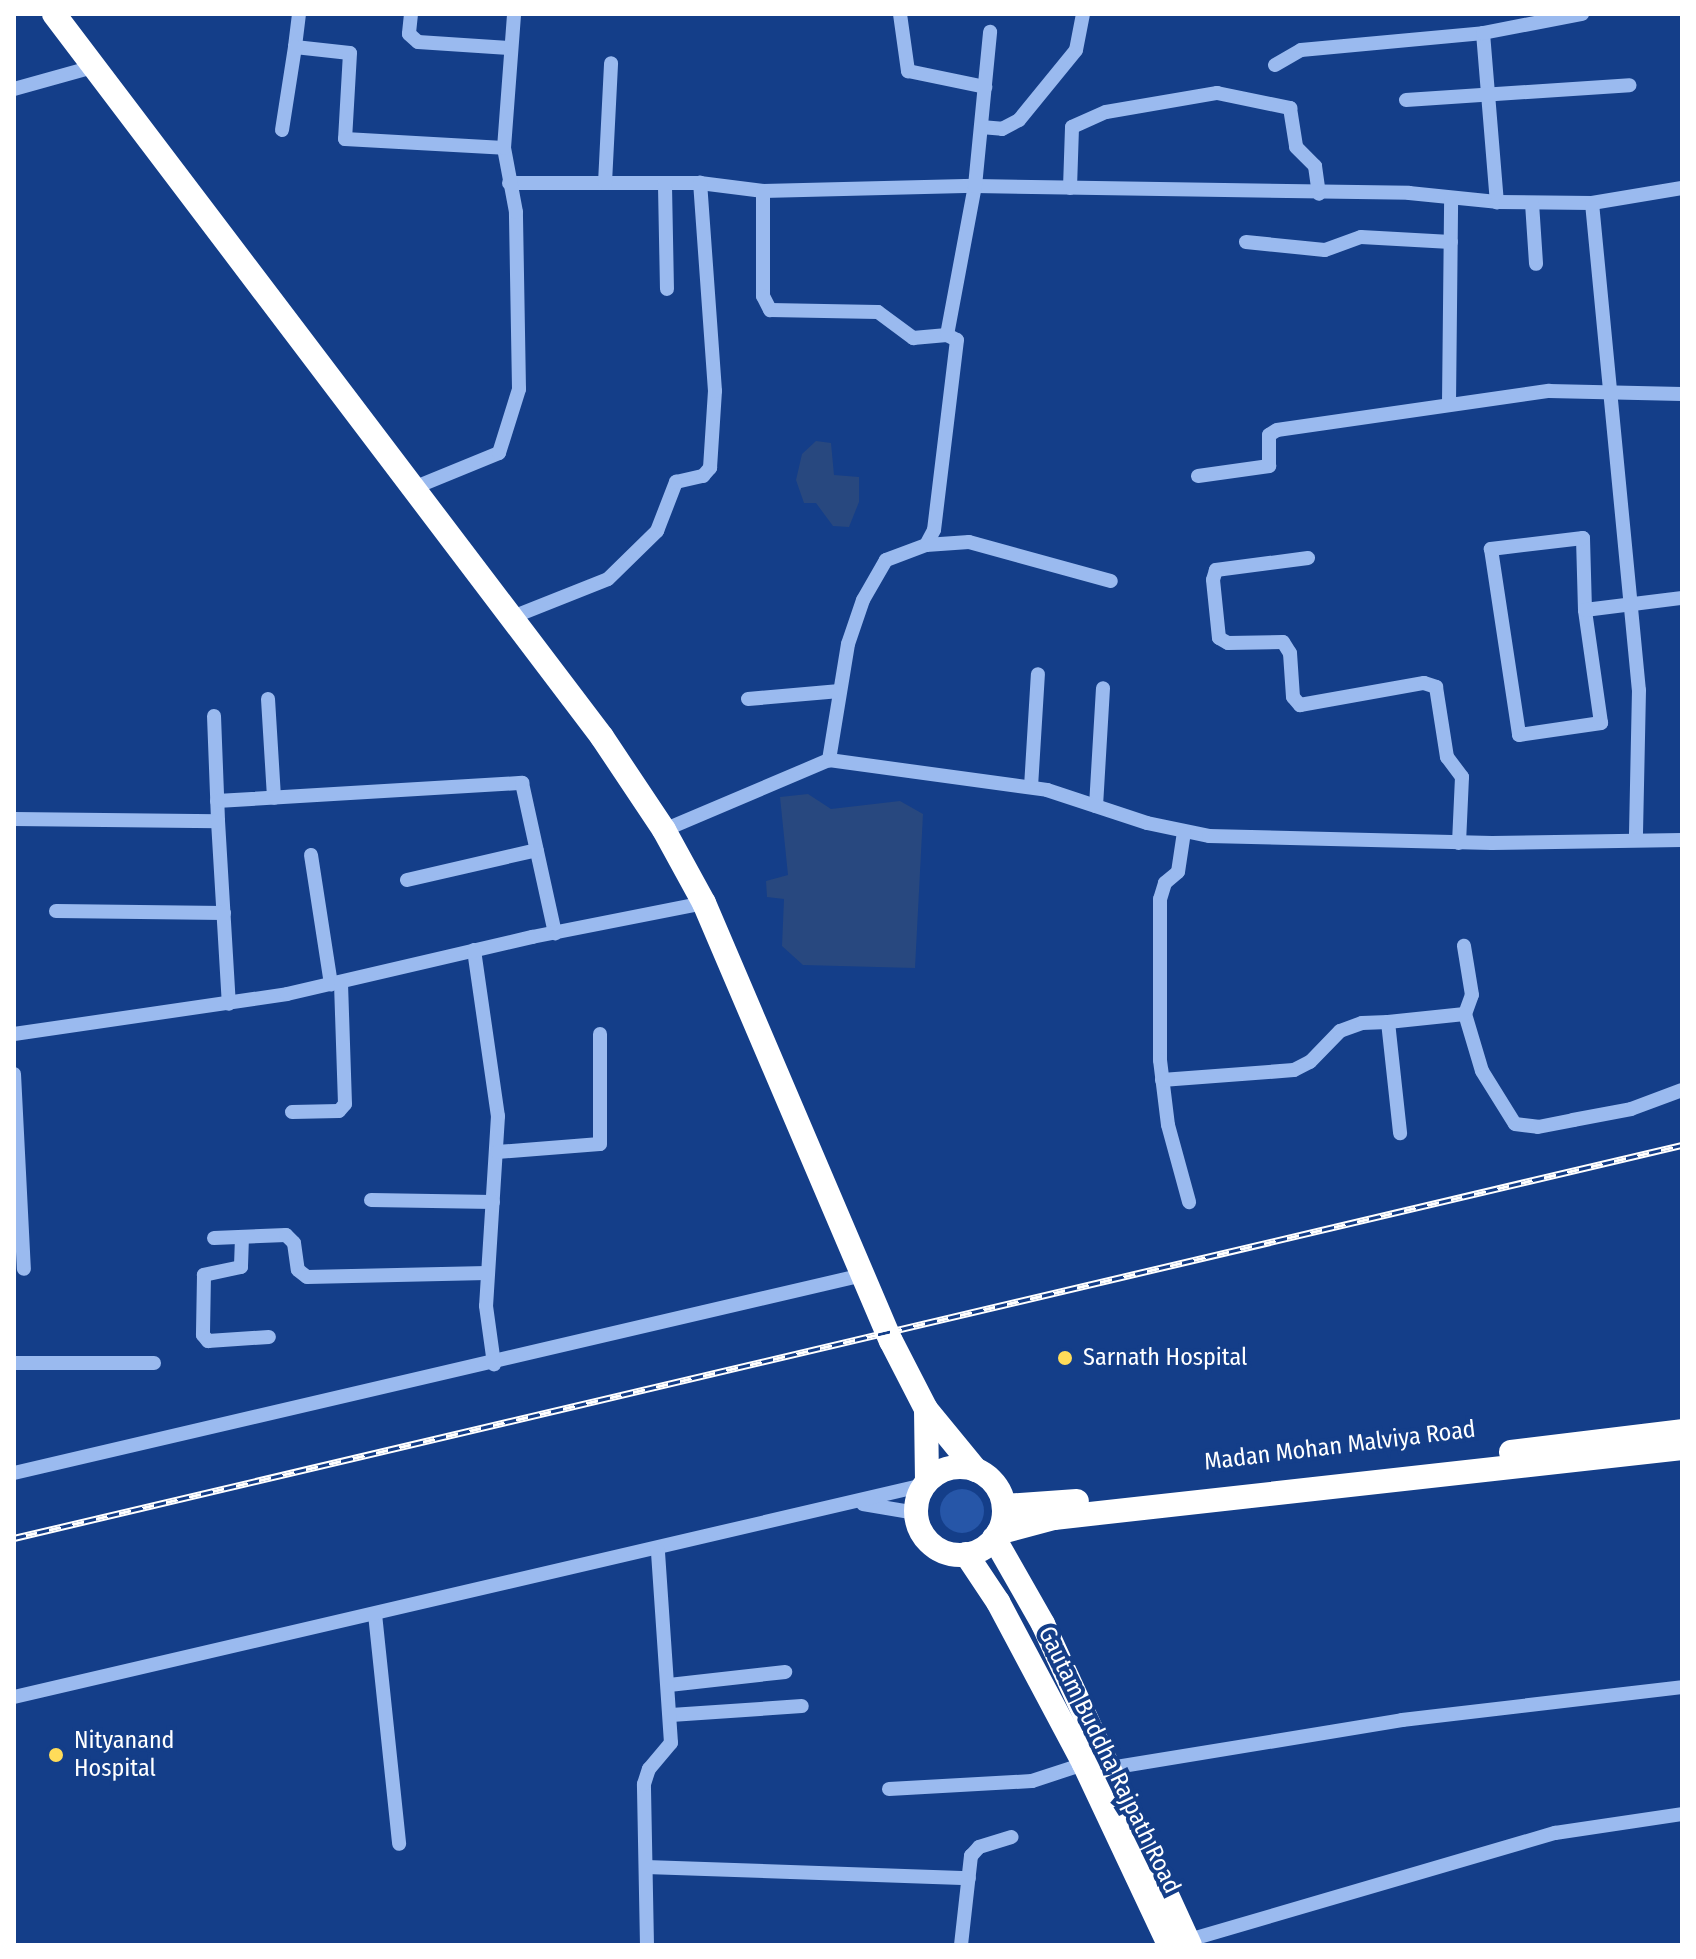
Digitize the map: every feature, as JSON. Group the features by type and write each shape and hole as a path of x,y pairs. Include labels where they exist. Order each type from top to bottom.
{"highway":[{"path":"54,14 411,489 602,737 664,830 704,903 863,1275 926,1409 976,1470 993,1481 1004,1506 996,1535 1043,1624 1094,1768"},
{"path":"926,1409 926,1483 916,1513 919,1527 935,1547 966,1554 996,1535 1054,1518 1682,1448"},
{"name":"Madan Mohan Malviya Road","path":"1004,1506 1204,1492 1682,1431"},
{"path":"926,1483 945,1469 976,1470"},
{"name":"Gautam Buddha Rajpath Road","path":"966,1554 998,1602 1094,1768 1180,1944"}],"street":[{"path":"282,130 299,14"},
{"path":"411,14 409,34 418,42 509,48"},
{"path":"411,489 499,453 506,442 519,389 516,212 504,148 509,48 514,14"},
{"path":"900,14 908,71 985,87"},
{"path":"981,127 1002,129 1019,120 1076,50 1083,14"},
{"path":"1275,65 1301,50 1483,33 1582,14"},
{"path":"947,335 975,186 990,32"},
{"path":"1483,33 1497,202"},
{"path":"295,47 350,53 345,139 504,148"},
{"path":"605,183 611,63"},
{"path":"14,89 93,67"},
{"path":"1406,100 1629,85"},
{"path":"1070,188 1072,127 1106,112 1217,93 1290,108 1296,147 1315,166 1319,194"},
{"path":"509,183 665,186 700,183 763,191 975,186 1451,198 1532,203 1592,203 1682,188"},
{"path":"510,618 608,579 657,531 676,482 703,476 710,468 715,391 700,183"},
{"path":"665,186 667,289"},
{"path":"763,191 763,296 770,310 878,312 913,338 947,335 957,340 934,530 926,545"},
{"path":"1449,403 1451,198"},
{"path":"1532,203 1536,264"},
{"path":"1592,203 1639,690 1636,839"},
{"path":"1246,242 1325,250 1361,237 1451,242"},
{"path":"1198,476 1269,466 1269,435 1277,430 1549,391 1682,394"},
{"path":"1583,538 1585,610 1601,723 1519,735 1491,549 1583,538"},
{"path":"829,760 848,644 877,571 894,554 926,545 969,542 1111,581"},
{"path":"1308,558 1216,570 1213,580 1219,638 1228,643 1283,642 1290,653 1293,697 1300,705 1424,683 1436,687 1447,757 1462,777 1459,843"},
{"path":"1585,610 1682,598"},
{"path":"1031,787 1038,674"},
{"path":"1096,806 1103,688"},
{"path":"748,699 840,691"},
{"path":"268,699 274,798"},
{"path":"214,716 229,1004"},
{"path":"664,830 829,760 1031,787 1184,832 1248,838 1459,843 1682,840"},
{"path":"217,801 522,783 555,933"},
{"path":"14,819 218,821"},
{"path":"1184,832 1178,872 1165,883 1160,899 1162,1080 1189,1202"},
{"path":"407,880 537,850"},
{"path":"292,1112 339,1111 345,1104 336,983 311,855"},
{"path":"14,1034 229,1004 704,903"},
{"path":"56,911 224,913"},
{"path":"1464,946 1472,995 1465,1014 1482,1071 1503,1112 1515,1124 1538,1127 1631,1109 1682,1090"},
{"path":"474,950 495,1080 497,1152 487,1273 494,1364"},
{"path":"1162,1080 1294,1070 1310,1062 1340,1031 1362,1023 1465,1014"},
{"path":"1388,1022 1400,1133"},
{"path":"497,1152 600,1144 600,1034"},
{"path":"14,1074 24,1269"},
{"path":"371,1200 493,1202"},
{"path":"242,1237 241,1267 204,1275 203,1335 208,1341 269,1337"},
{"path":"214,1238 291,1238 298,1270 307,1277 487,1273"},
{"path":"14,1473 494,1364 863,1275"},
{"path":"14,1363 154,1363"},
{"path":"14,1697 859,1504 926,1483"},
{"path":"859,1504 916,1513"},
{"path":"647,1945 644,1784 649,1769 671,1743 658,1550"},
{"path":"375,1614 399,1844"},
{"path":"669,1685 785,1672"},
{"path":"889,1789 1032,1781 1094,1768 1402,1720 1682,1687"},
{"path":"671,1715 802,1706"},
{"path":"1180,1944 1555,1833 1682,1814"},
{"path":"961,1945 974,1851 1012,1837"},
{"path":"646,1867 969,1878"}],"shaded area":[{"path":"816,441 831,443 834,475 859,477 859,502 849,527 833,526 816,503 804,503 796,480 802,454"},
{"path":"808,794 831,809 900,801 923,814 915,968 803,965 782,946 784,899 767,897 766,881 788,875 780,797"},
{"path":"962,1489 978,1495 984,1511 978,1527 962,1533 946,1527 940,1511 946,1495"}],"railway":[{"path":"14,1538 1682,1145"}],"place":[{"name":"Sarnath Hospital","path":"1065,1358"},
{"name":"Nityanand Hospital","path":"56,1755"}]}
